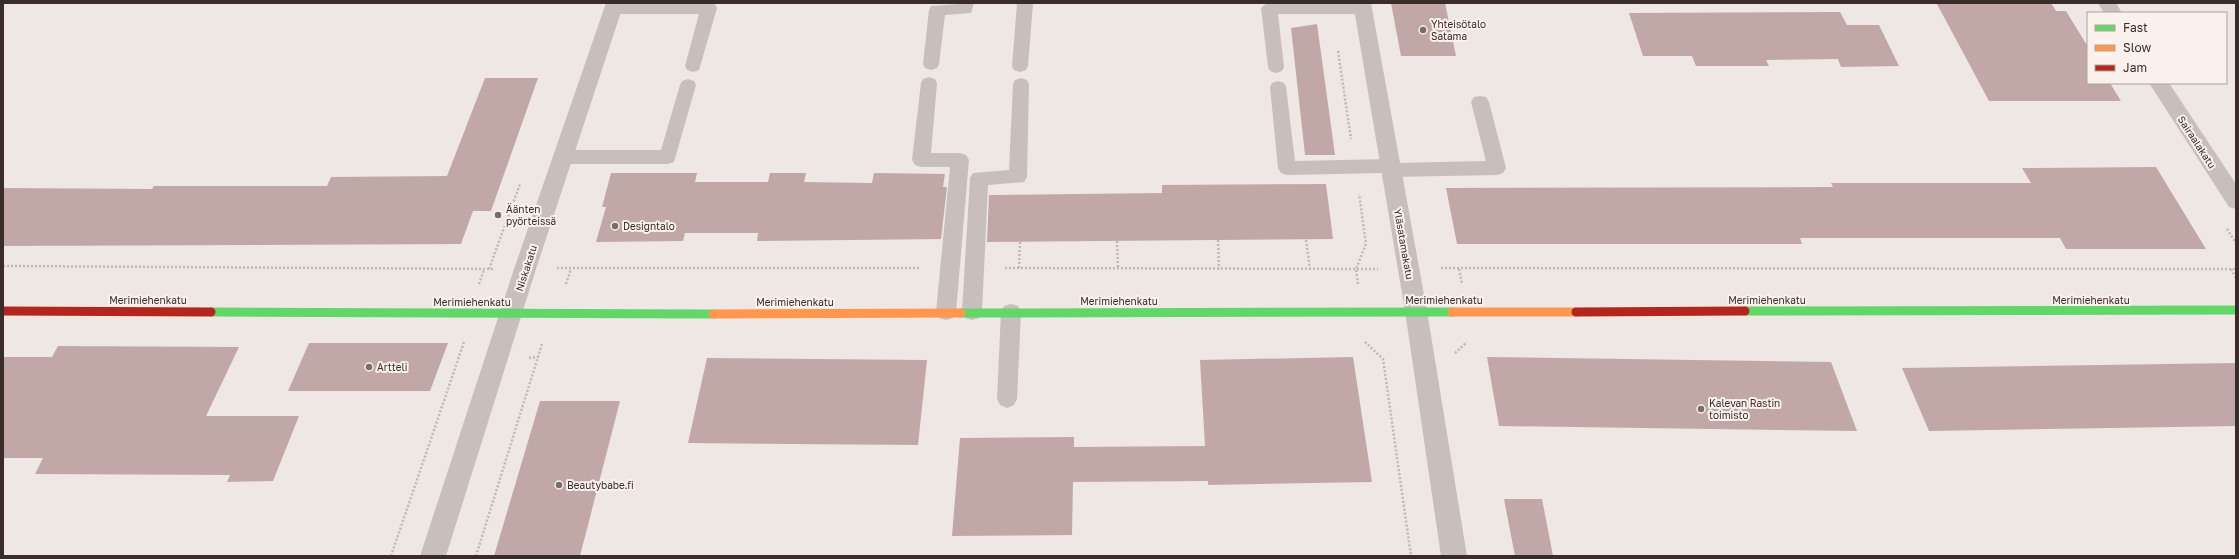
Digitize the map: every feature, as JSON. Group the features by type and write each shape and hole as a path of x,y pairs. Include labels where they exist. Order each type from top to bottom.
{"street":[{"path":"2107,3 2112,12"},
{"name":"Niskakatu","path":"433,556 512,313 525,268 614,5"},
{"name":"Yläsatamakatu","path":"1362,5 1416,311 1454,556"},
{"name":"Sairaalakatu","path":"2160,84 2236,201"},
{"name":"Merimiehenkatu","path":"3,311 512,313 2236,310"}],"lane":[{"path":"931,64 937,10 965,9 966,3"},
{"path":"1020,66 1025,3"},
{"path":"614,5 709,8 693,66"},
{"path":"1276,67 1269,8 1332,8 1362,5"},
{"path":"929,83 921,160 960,160 946,312"},
{"path":"972,312 979,178 1018,177 1020,84"},
{"path":"563,157 668,157 688,85"},
{"path":"1278,87 1287,168 1497,168 1480,102"},
{"path":"1007,399 1011,312"}],"path":[{"path":"1332,8 1366,244 1356,269"},
{"path":"1218,240 1219,269"},
{"path":"1306,240 1310,269"},
{"path":"1117,241 1118,268"},
{"path":"1019,268 1020,242"},
{"path":"3,266 476,270 525,268 950,268"},
{"path":"974,268 2236,269"},
{"path":"2230,269 2236,278"},
{"path":"1452,356 1472,337"},
{"path":"476,556 543,338"},
{"path":"391,556 465,340 461,340"},
{"path":"1383,359 1411,556"}],"building":[{"name":"Yhteisötalo Satama","path":"1391,3 1445,3 1456,56 1401,56"},
{"path":"2051,3 2056,11 2066,11 2087,45 2087,84 2111,84 2121,101 1989,101 1937,4"},
{"path":"1840,12 1847,25 1879,25 1899,66 1841,67 1838,59 1766,60 1769,66 1696,66 1692,56 1643,56 1629,13"},
{"path":"1317,24 1335,155 1305,155 1291,28"},
{"path":"485,78 538,78 491,211 473,211 461,244 3,246 3,188 152,189 154,186 327,186 331,177 447,176"},
{"path":"2156,167 2206,249 2066,249 2060,238 1800,238 1802,244 1457,244 1446,188 1833,187 1831,183 2031,183 2022,168"},
{"path":"611,173 697,173 695,182 768,182 770,173 806,173 804,182 872,183 874,173 945,174 943,187 947,187 941,239 757,241 758,233 685,233 683,241 596,242 606,207 602,207"},
{"path":"1326,184 1333,239 987,242 989,195 1162,193 1162,185"},
{"name":"Artteli","path":"309,343 448,343 430,391 288,391"},
{"path":"58,346 239,347 206,416 299,416 273,481 227,482 230,475 35,474 43,458 3,458 3,357 52,357"},
{"path":"1353,357 1372,482 1208,485 1208,481 1073,482 1072,535 952,536 960,438 1074,437 1074,447 1205,446 1200,360"},
{"path":"1487,357 1831,362 1857,431 1499,426"},
{"path":"707,358 927,360 918,445 688,443"},
{"path":"2236,363 2236,426 1929,431 1902,368"},
{"path":"540,401 620,401 580,556 494,556"},
{"path":"1504,499 1542,499 1553,556 1515,556"}],"traffic: fast":[{"path":"1745,311 2236,310"},
{"path":"211,312 713,314"},
{"path":"961,313 1452,312"}],"traffic: slow":[{"path":"1452,312 1576,312"},
{"path":"713,314 961,313"}],"traffic: jam":[{"path":"3,311 211,312"},
{"path":"1576,312 1745,311"}],"place":[{"name":"Yhteisötalo Satama","path":"1423,30"},
{"name":"Äänten pyörteissä","path":"498,215"},
{"name":"Designtalo","path":"615,226"},
{"name":"Artteli","path":"369,367"},
{"name":"Kalevan Rastin toimisto","path":"1701,409"},
{"name":"Beautybabe.fi","path":"559,485"}]}
